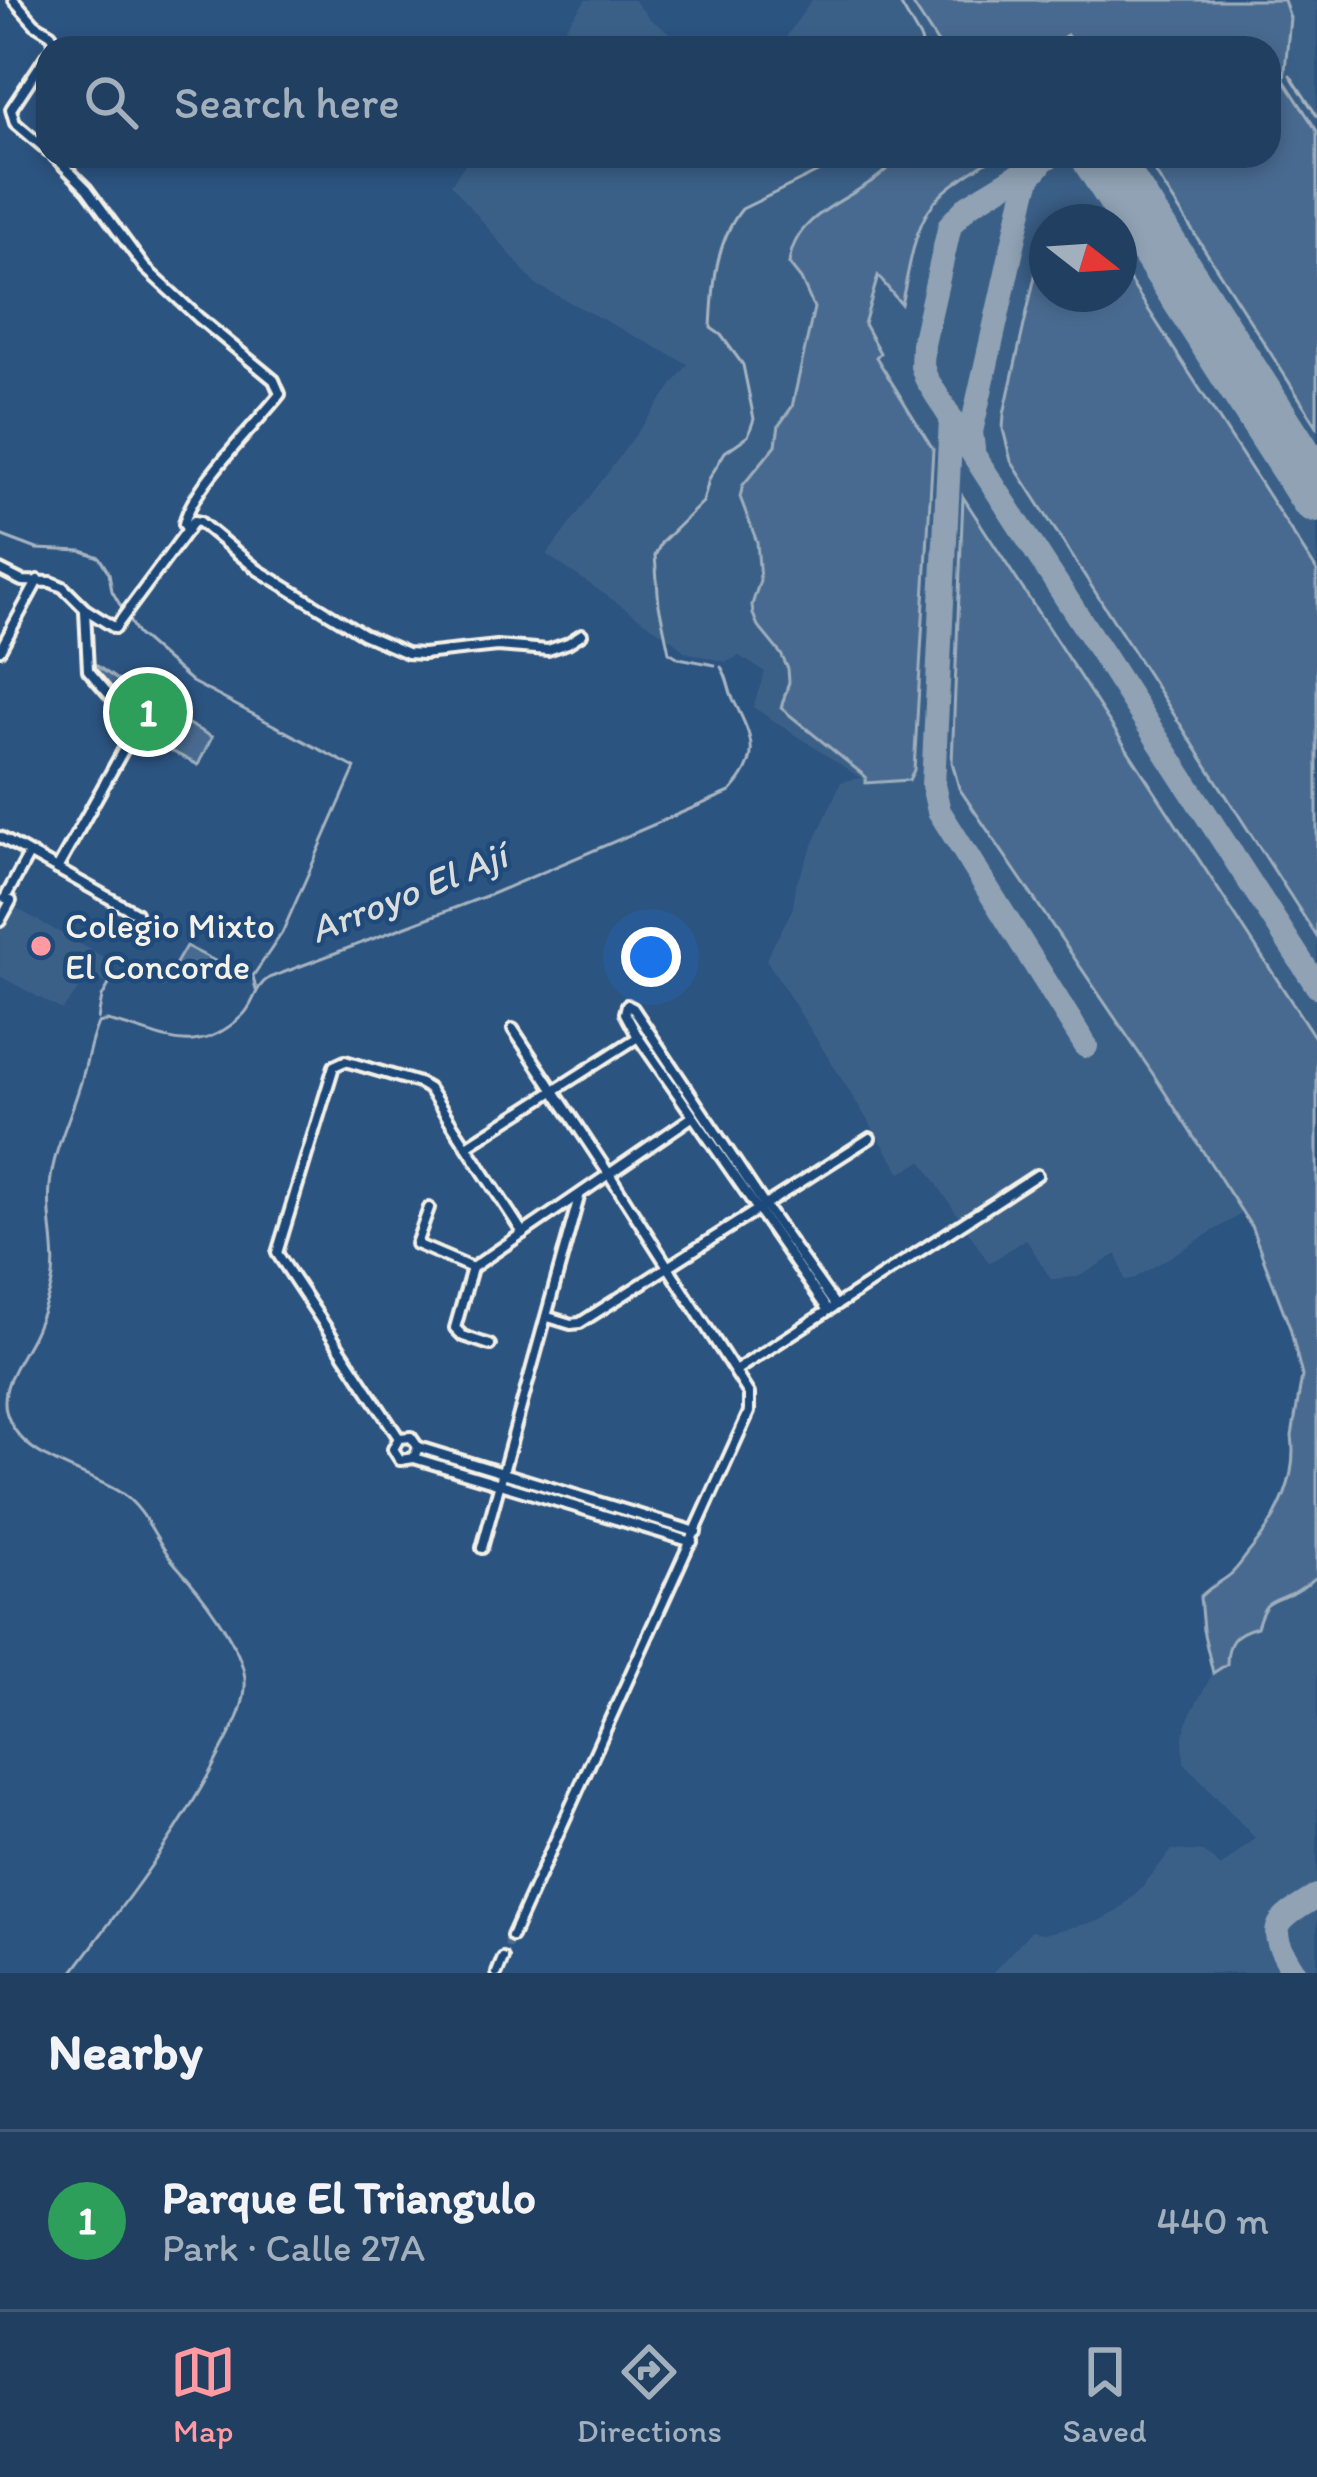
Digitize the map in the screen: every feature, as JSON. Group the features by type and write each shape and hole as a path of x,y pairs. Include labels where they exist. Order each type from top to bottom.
{"street":[{"path":"14,0 52,36"},
{"path":"36,72 11,110 15,123 36,141"},
{"path":"65,168 87,189 145,268 280,388 268,410 186,512 188,530"},
{"path":"0,570 22,581 63,587 85,609 116,628 194,520 258,570 363,634 407,653 497,646 548,650 582,634"},
{"path":"0,650 38,580"},
{"path":"58,869 135,728 88,670 85,609"},
{"path":"0,837 136,913"},
{"path":"0,921 29,854"},
{"path":"761,1208 628,1005 625,1012 638,1036 692,1117 831,1307"},
{"path":"512,1936 749,1412 749,1394 735,1371 513,1029"},
{"path":"466,1147 638,1036"},
{"path":"398,1438 277,1253 330,1074 339,1062 424,1085 523,1233"},
{"path":"490,1345 463,1336 455,1328 472,1268 692,1117"},
{"path":"548,1317 580,1323 870,1138"},
{"path":"735,1371 1037,1175"},
{"path":"482,1549 580,1194"},
{"path":"429,1208 416,1244 472,1268"},
{"path":"398,1438 411,1437 418,1447 694,1537"},
{"path":"398,1438 393,1449 400,1460 414,1458 694,1537"},
{"path":"414,1458 418,1447"},
{"path":"496,1973 503,1958"}],"shaded area":[{"path":"586,0 634,0 674,36 559,36"},
{"path":"812,0 1317,0 1317,1973 992,1973 1031,1931 1043,1934 1099,1921 1118,1911 1172,1850 1203,1852 1221,1867 1255,1838 1184,1762 1183,1736 1213,1673 1200,1597 1211,1584 1230,1575 1264,1535 1288,1487 1302,1376 1294,1341 1243,1213 1135,1278 1125,1280 1117,1254 1078,1277 1051,1279 1026,1239 989,1263 922,1161 901,1173 766,959 793,908 796,884 841,782 861,778 753,707 765,672 739,656 726,662 685,652 547,555 688,364 535,284 451,184 462,168 1281,168 1281,36 786,36"},
{"path":"910,0 1284,0 1290,18 1284,80 1317,131 1317,426 1153,168 1281,168 1281,36 933,36"},
{"path":"977,168 931,206 918,232 901,304 878,276 864,324 880,353 876,357 933,449 914,770 909,780 866,783 866,777 781,708 788,669 753,614 760,580 757,542 740,497 743,485 776,445 779,425 792,407 814,308 789,264 794,244 819,215 886,171"},
{"path":"1137,292 1317,571 1317,937 1011,461 1004,414 1029,303 1029,312 1137,312"},
{"path":"963,497 1317,1041 1317,1577 1268,1604 1257,1627 1234,1639 1227,1664 1213,1673 1200,1597 1236,1569 1269,1526 1283,1498 1292,1468 1302,1376 1290,1328 1251,1226 959,788 952,762"},
{"path":"90,661 152,704 212,737 198,765 141,735"},
{"name":"Colegio Mixto El Concorde","path":"12,906 116,964 106,983 90,975 62,1010 0,976 0,928"},
{"path":"186,946 219,963 164,984"}],"waterway":[{"name":"Arroyo El Ají","path":"898,0 919,36"},
{"path":"1290,75 1317,116"},
{"name":"Arroyo El Ají","path":"715,665 669,652 655,556 661,543 703,502 709,479 725,452 748,436 754,419 743,365 711,328 721,250 742,209 826,168"},
{"path":"0,535 37,549 82,551 99,557 137,634 192,682 355,768 282,933 253,976 256,990"},
{"name":"Arroyo El Ají","path":"72,1973 187,1812 233,1728 245,1689 242,1665 228,1634 138,1508 121,1493 38,1452 13,1428 6,1411 9,1382 49,1294 54,1254 49,1200 52,1173 98,1023 107,1021 176,1040 207,1038 242,1016 269,978 494,893 730,792 747,770 751,749 721,667"},
{"path":"98,1019 111,981"}],"taxiway":[{"path":"1030,168 968,206 950,225 923,344 926,378 1317,986"},
{"path":"973,449 971,432 1025,192 1037,168"},
{"path":"1102,168 1114,178"},
{"path":"951,419 933,785 939,811 1086,1046"},
{"path":"1295,1973 1280,1945 1278,1927 1317,1896"}],"runway":[{"path":"1108,168 1317,494"}],"tunnel":[{"path":"503,1958 512,1936"}],"place":[{"name":"Parque El Triangulo","path":"148,712"},
{"name":"Colegio Mixto El Concorde","path":"41,946"}]}
